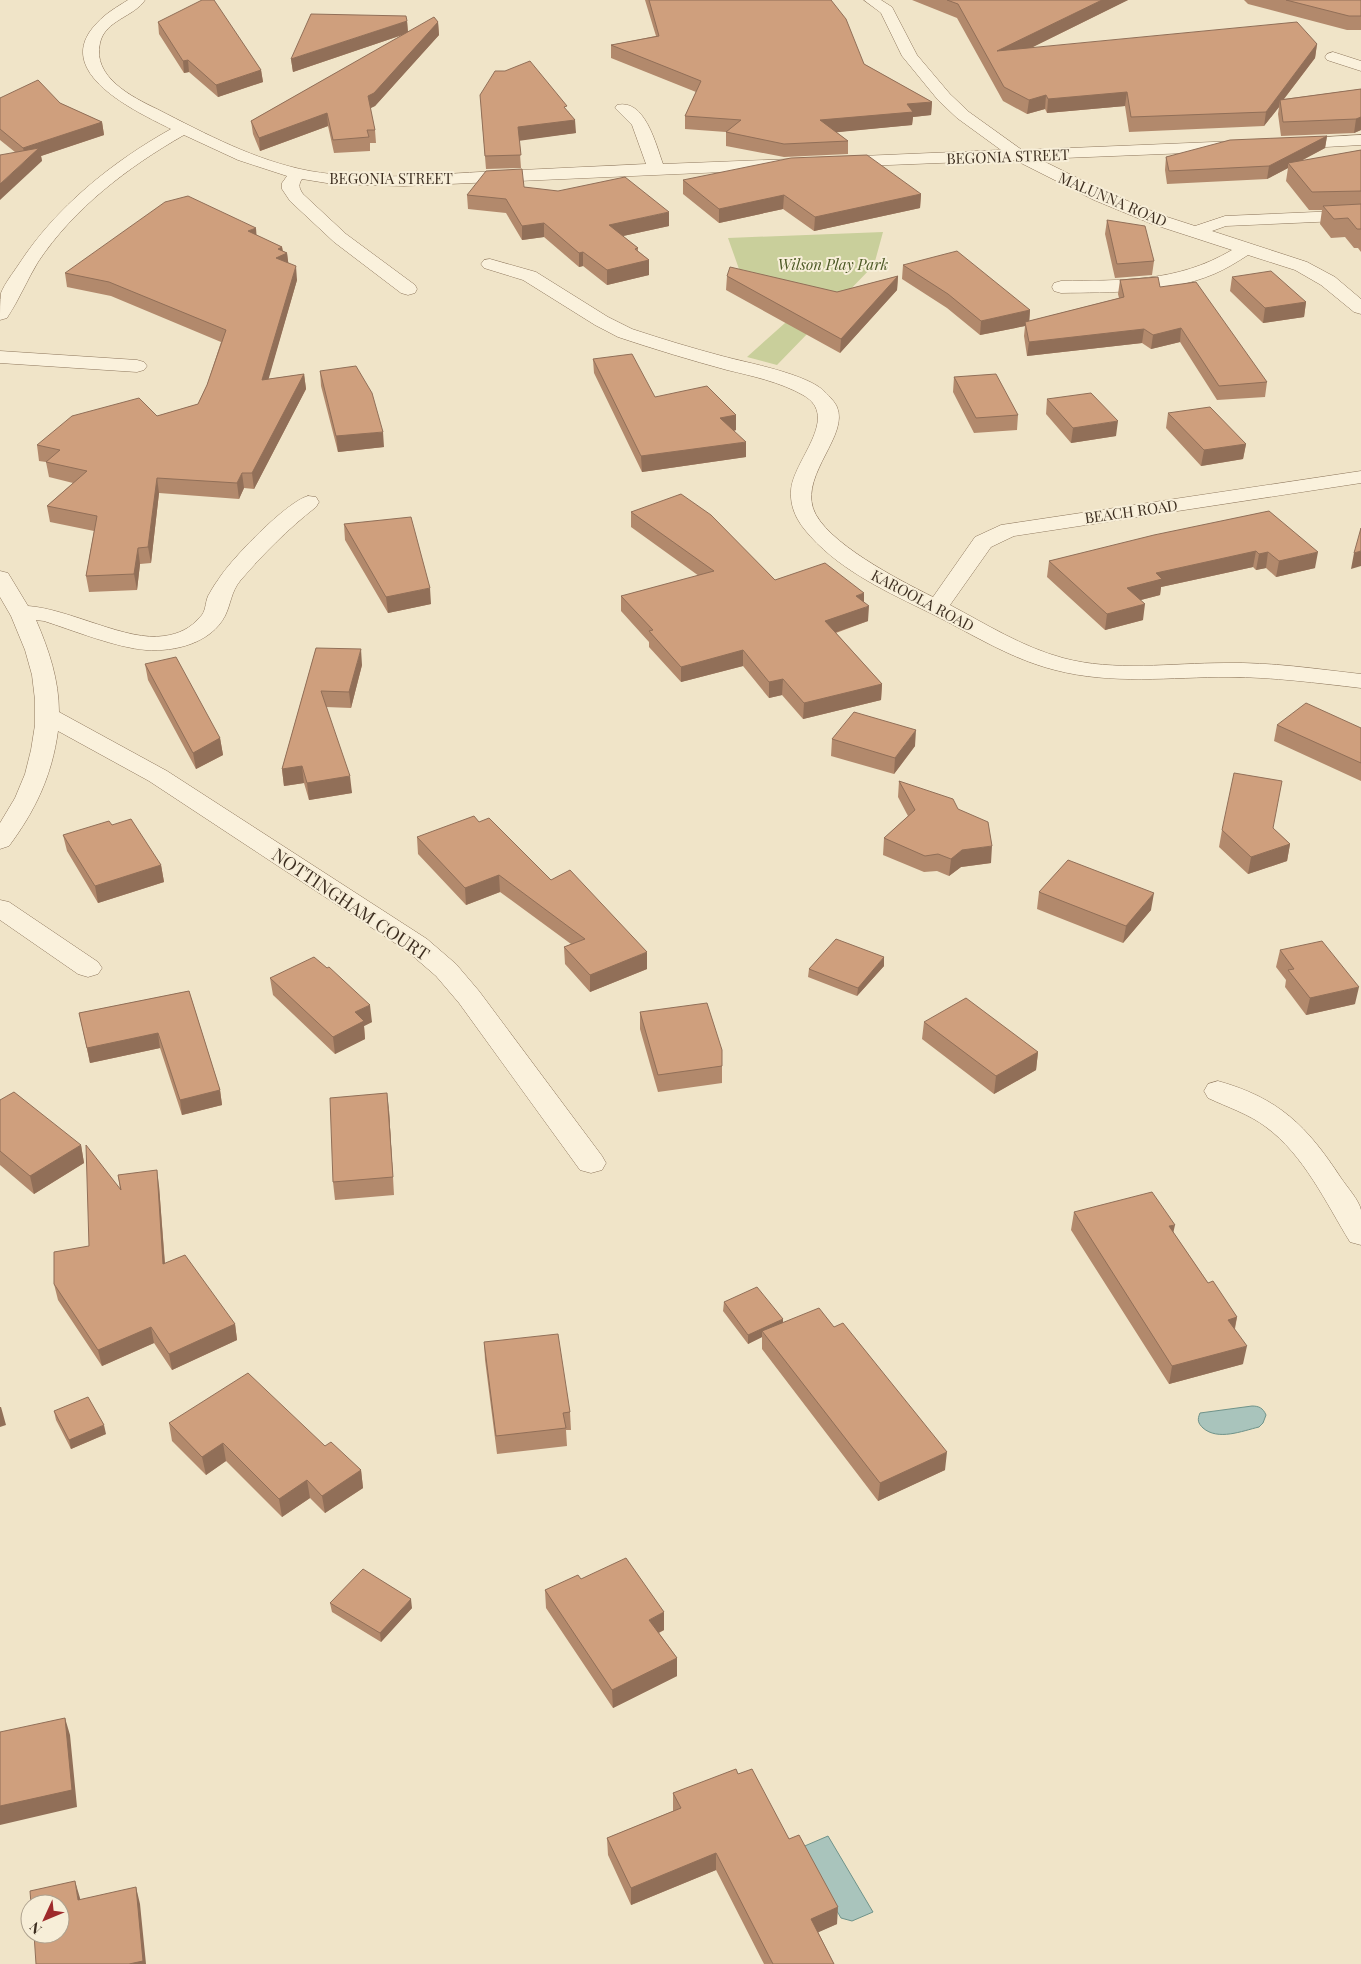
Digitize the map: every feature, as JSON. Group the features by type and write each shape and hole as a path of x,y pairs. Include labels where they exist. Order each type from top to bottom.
{"street":[{"name":"BEGONIA STREET","path":"138,0 101,27 94,37 91,47 92,58 101,77 110,87 134,103 183,129 250,158 298,173 331,179 384,181 804,164"},
{"name":"MALUNNA ROAD","path":"871,0 887,10 910,56 949,102 963,115 1020,156 1100,196 1158,220 1247,248 1315,273 1340,289 1361,308"},
{"path":"1333,57 1361,66"},
{"path":"623,108 640,123 656,169"},
{"path":"0,314 19,279 39,250 82,201 152,145 183,129"},
{"path":"1273,145 1361,140"},
{"name":"BEGONIA STREET","path":"823,163 1253,146"},
{"path":"298,173 291,183 296,197 340,238 408,289"},
{"path":"1196,232 1225,221 1361,216"},
{"path":"1061,288 1118,285 1180,278 1204,272 1247,248"},
{"name":"KAROOLA ROAD","path":"490,264 511,269 534,278 604,324 625,333 776,378 803,387 819,396 827,406 830,417 827,432 804,474 800,495 803,512 812,526 862,567 897,590 1026,654 1060,665 1095,671 1144,674 1248,670 1361,682"},
{"path":"0,357 137,366"},
{"name":"BEACH ROAD","path":"936,608 983,542 1009,530 1361,477"},
{"path":"20,612 46,614 144,643 165,643 196,634 208,626 216,613 219,597 229,580 276,528 308,502"},
{"path":"0,578 20,612 40,660 47,689 48,716 44,752 34,780 12,826 0,841"},
{"name":"NOTTINGHAM COURT","path":"48,716 158,776 417,945 446,970 468,997 591,1163"},
{"path":"0,908 88,968"},
{"path":"1218,1091 1248,1104 1276,1120 1299,1140 1361,1234"}],"green space":[{"name":"Wilson Play Park","path":"883,232 874,265 777,365 747,357 821,291 739,269 728,238"}],"water":[{"path":"1257,1406 1264,1411 1266,1415 1263,1423 1259,1427 1238,1433 1216,1434 1209,1432 1198,1421 1200,1413"},
{"path":"828,1836 873,1912 852,1921 841,1918 800,1848"}],"building":[{"path":"202,0 214,0 261,70 216,85 188,60 183,61 158,22"},
{"path":"649,0 831,0 846,19 864,64 932,102 907,104 913,112 820,120 848,141 784,144 726,132 741,120 685,116 701,81 611,45 659,36"},
{"path":"947,0 1102,0 997,51 1297,22 1317,44 1266,112 1131,117 1127,92 1048,99 1046,95 1029,100 1004,87 958,4"},
{"path":"1286,0 1361,0 1361,16 1349,16"},
{"path":"311,14 406,16 407,21 291,59"},
{"path":"434,17 438,22 374,93 368,96 375,130 367,130 369,137 333,140 327,113 259,138 251,121"},
{"path":"530,61 567,106 564,107 575,120 518,127 521,155 485,156 480,95 495,71 505,71"},
{"path":"38,80 60,103 102,122 23,148 0,129 0,98"},
{"path":"1361,89 1361,117 1356,119 1283,122 1280,100"},
{"path":"1327,136 1269,166 1169,171 1166,157 1230,140"},
{"path":"39,148 0,184 0,155"},
{"path":"1361,150 1361,191 1312,192 1288,163"},
{"path":"867,155 921,194 815,217 784,195 719,209 683,180 791,158"},
{"path":"522,169 524,187 558,191 625,177 669,212 609,225 638,248 635,249 649,260 607,270 583,252 579,253 544,223 522,226 506,199 467,195 486,171"},
{"path":"188,196 256,228 248,231 282,247 278,249 287,253 276,258 296,266 262,380 304,374 252,473 242,473 237,483 157,478 148,547 138,548 134,574 86,576 97,516 47,506 87,471 46,462 60,450 37,445 72,416 139,398 157,416 198,404 207,385 226,330 109,282 65,273 165,202"},
{"path":"1361,204 1361,229 1357,229 1348,218 1334,219 1323,206"},
{"path":"1107,220 1145,226 1154,261 1117,264"},
{"path":"957,251 1030,310 981,321 948,294 903,265"},
{"path":"730,267 837,292 898,276 841,339 727,276"},
{"path":"1271,271 1306,302 1265,308 1232,277"},
{"path":"1158,277 1160,287 1196,282 1267,382 1219,386 1181,328 1153,335 1144,329 1029,342 1025,322 1124,297 1120,280"},
{"path":"632,354 655,397 707,386 736,415 720,418 746,442 641,456 593,359"},
{"path":"356,366 372,393 383,432 336,436 320,371"},
{"path":"996,374 1018,415 976,418 954,377"},
{"path":"1091,393 1118,421 1073,428 1047,399"},
{"path":"1210,407 1246,444 1204,450 1168,413"},
{"path":"681,494 711,515 775,580 825,563 864,593 856,596 869,606 825,621 882,684 804,703 783,679 769,682 743,650 681,667 649,631 653,630 621,596 714,571 631,512"},
{"path":"1269,511 1318,552 1279,561 1268,552 1259,554 1256,551 1156,573 1162,579 1127,588 1145,604 1107,614 1049,561 1154,535"},
{"path":"411,517 430,588 386,597 344,524"},
{"path":"1361,528 1361,551 1354,553"},
{"path":"316,648 361,649 349,692 321,691 350,776 307,783 302,766 282,769"},
{"path":"176,657 220,738 193,753 145,664"},
{"path":"1306,703 1361,728 1361,763 1277,725"},
{"path":"854,712 916,730 895,758 832,739"},
{"path":"1234,773 1282,781 1273,828 1290,844 1251,857 1222,830"},
{"path":"899,781 953,799 958,809 988,822 992,846 962,850 951,859 938,854 925,856 884,838 915,810"},
{"path":"474,816 479,822 489,818 551,880 570,870 647,952 590,975 564,947 585,939 499,875 465,888 417,837"},
{"path":"131,819 161,865 95,886 63,835 109,821 112,825"},
{"path":"1068,860 1154,893 1126,926 1039,892"},
{"path":"836,939 884,957 858,988 809,969"},
{"path":"1322,941 1359,987 1310,998 1288,970 1294,969 1280,950"},
{"path":"314,957 327,968 329,967 370,1005 355,1012 364,1021 333,1037 270,978"},
{"path":"189,991 220,1090 180,1100 158,1033 87,1048 79,1013"},
{"path":"966,998 1038,1052 996,1076 924,1022"},
{"path":"707,1003 722,1050 722,1066 658,1075 640,1012"},
{"path":"14,1092 81,1145 30,1176 0,1151 0,1100"},
{"path":"387,1093 393,1177 333,1182 330,1098"},
{"path":"86,1145 121,1190 118,1175 157,1170 163,1264 185,1255 235,1324 169,1354 151,1327 98,1350 54,1284 54,1252 89,1246"},
{"path":"1152,1192 1175,1225 1169,1226 1208,1283 1213,1281 1237,1317 1228,1320 1247,1346 1172,1366 1074,1212"},
{"path":"757,1287 783,1319 748,1335 724,1302"},
{"path":"819,1308 834,1327 843,1323 947,1452 880,1483 762,1331"},
{"path":"558,1334 570,1412 563,1413 566,1428 496,1436 484,1342"},
{"path":"248,1373 325,1446 331,1442 361,1470 322,1496 307,1480 279,1499 223,1443 202,1457 169,1423"},
{"path":"88,1397 104,1425 69,1440 54,1411"},
{"path":"626,1558 664,1612 649,1620 677,1658 612,1690 545,1590 578,1575 581,1579"},
{"path":"363,1569 411,1599 380,1633 330,1603"},
{"path":"65,1718 72,1790 0,1806 0,1732"},
{"path":"736,1769 738,1774 752,1769 789,1839 799,1835 838,1907 811,1919 834,1964 773,1964 716,1853 631,1888 607,1838 681,1808 673,1793"},
{"path":"75,1881 78,1900 136,1887 143,1961 129,1964 36,1964 35,1944 70,1944 70,1894 30,1894 30,1891"}]}
